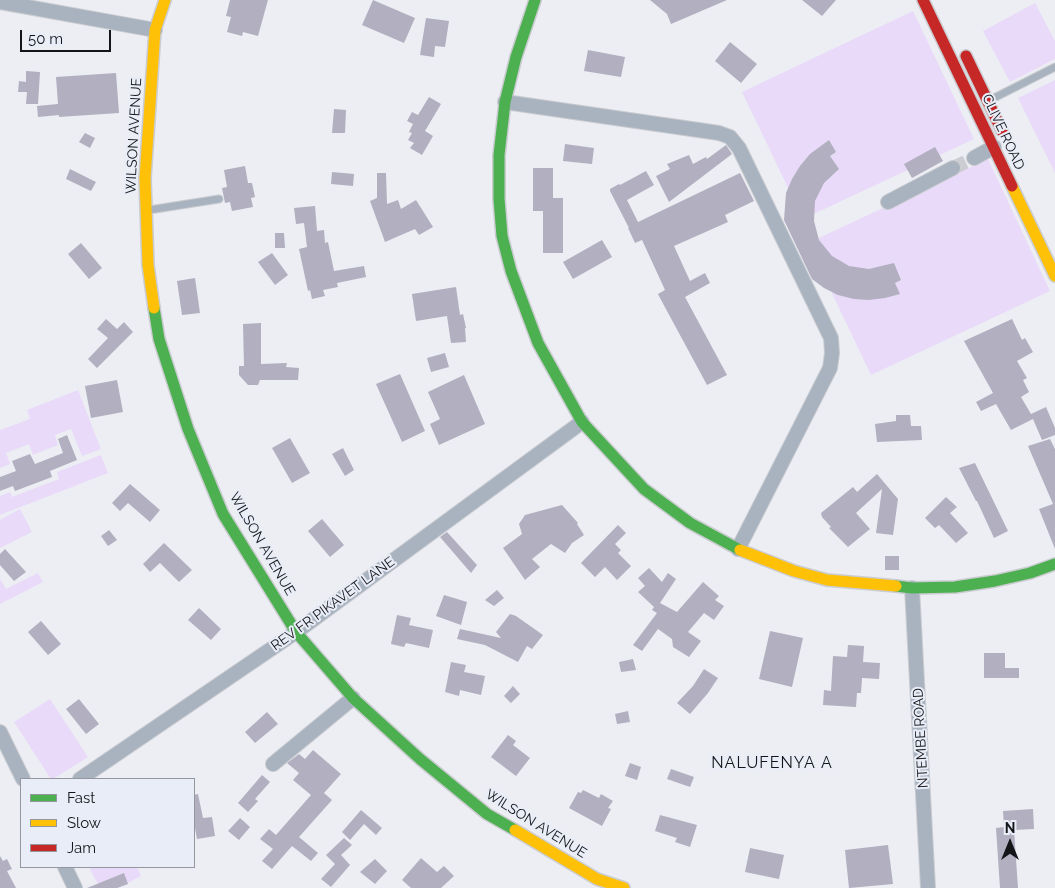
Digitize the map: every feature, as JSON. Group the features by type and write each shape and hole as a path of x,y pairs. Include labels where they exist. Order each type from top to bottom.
{"street":[{"name":"WILSON AVENUE","path":"165,0 155,30 144,178 148,265 159,339 188,429 223,514 296,632 353,698 420,760 487,814 595,883 624,888"},
{"path":"536,0 516,57 505,102 499,155 499,199 502,236 511,270 538,343 582,422 644,488 690,523 738,549 794,571 827,580 912,588 955,587 1030,573 1055,564"},
{"name":"CLIVE ROAD","path":"924,0 999,143 1055,276"},
{"path":"0,2 155,30"},
{"name":"CLIVE ROAD","path":"959,42 988,101 999,143"},
{"path":"505,102 720,133 730,137 739,148 831,338 832,353 830,368 738,549"},
{"path":"974,158 999,143"},
{"path":"888,202 953,168"},
{"name":"REV FR PIKAVET LANE","path":"81,778 296,632 582,422"},
{"name":"NTEMBE ROAD","path":"912,588 928,888"},
{"path":"273,764 353,698"},
{"path":"0,732 5,756 22,778"},
{"path":"65,868 75,888"}],"lane":[{"path":"988,101 1055,67"},
{"path":"146,210 219,198"}],"shaded area":[{"path":"1035,3 1055,41 1055,59 1010,82 983,31"},
{"path":"913,11 974,139 803,219 742,92"},
{"path":"1055,80 1055,173 1018,98"},
{"path":"988,159 1050,291 871,375 808,243"},
{"path":"78,390 101,449 82,456 71,429 55,435 58,445 33,455 29,444 6,453 10,464 0,468 0,430 30,419 27,410"},
{"path":"101,455 108,473 0,515 0,496 10,492 12,497 59,479 57,472"},
{"path":"20,509 32,532 0,548 0,520"},
{"path":"38,573 43,582 0,604 0,579 6,589"},
{"path":"50,699 88,757 55,778 50,778 14,722"},
{"path":"90,868 137,868 141,876 118,888 100,888"}],"building":[{"path":"230,0 268,0 258,36 243,32 242,36 227,32 231,17 226,16"},
{"path":"373,0 415,18 404,43 362,25"},
{"path":"650,0 727,0 671,24 667,14"},
{"path":"802,0 836,0 822,16"},
{"path":"426,18 449,21 445,47 435,46 434,57 420,55"},
{"path":"730,42 757,64 741,83 715,61"},
{"path":"588,50 625,57 621,77 584,71"},
{"path":"26,71 40,72 38,104 26,104 27,92 18,92 19,81 26,82"},
{"path":"116,73 119,113 38,117 37,106 58,104 56,77"},
{"path":"429,97 441,104 425,131 433,136 422,155 410,148 414,143 408,140 412,133 409,132 413,124 407,121 412,112 418,115"},
{"path":"334,109 346,110 345,133 332,133"},
{"path":"85,133 95,138 90,148 79,142"},
{"path":"829,140 836,152 830,156 839,169 824,183 815,201 814,221 819,240 832,256 849,266 869,269 894,263 901,280 895,283 900,294 869,300 854,299 838,295 824,288 812,279 784,220 786,193 792,179 810,154"},
{"path":"565,144 594,148 592,164 563,161"},
{"path":"726,145 732,154 669,202 656,176 670,169 667,164 689,155 693,164 706,157 707,159"},
{"path":"935,147 943,161 912,178 904,164"},
{"path":"245,166 248,183 252,183 255,197 251,198 253,207 232,211 230,202 225,203 222,188 227,187 224,170"},
{"path":"533,168 553,168 553,198 563,198 563,253 543,253 543,211 533,211"},
{"path":"70,169 96,182 91,191 66,179"},
{"path":"646,171 654,185 627,200 638,222 740,173 754,201 725,215 728,222 674,246 690,281 705,273 710,283 685,297 727,375 707,385 658,294 665,290 642,240 635,243 610,191 610,189 619,184"},
{"path":"332,172 354,174 353,186 331,184"},
{"path":"377,173 386,173 387,204 398,200 401,209 416,200 433,227 419,235 415,229 385,242 370,201 377,198"},
{"path":"315,206 317,231 324,230 325,243 328,242 334,271 364,266 366,277 337,283 338,287 323,290 325,296 312,299 310,290 308,291 299,249 307,247 304,223 296,224 294,208"},
{"path":"275,233 284,233 285,248 275,248"},
{"path":"602,240 612,257 573,279 563,262"},
{"path":"81,243 102,268 89,279 68,254"},
{"path":"272,253 288,275 275,285 258,262"},
{"path":"195,278 200,313 182,315 177,281"},
{"path":"456,287 460,315 463,314 466,328 466,342 451,343 447,316 416,321 412,294"},
{"path":"106,319 117,329 124,322 133,332 97,368 88,359 108,338 97,329"},
{"path":"1012,319 1022,340 1025,338 1033,352 1017,361 1027,378 1023,380 1029,392 1021,397 1031,414 1046,407 1055,428 1055,435 1042,440 1033,419 1011,430 996,404 981,411 976,402 993,393 964,341"},
{"path":"261,323 261,364 287,363 286,367 299,368 298,380 260,380 258,385 248,385 239,375 239,366 244,366 243,324"},
{"path":"445,353 449,367 431,372 427,358"},
{"path":"400,374 425,431 402,442 376,384"},
{"path":"464,375 485,424 439,445 430,424 440,419 428,392"},
{"path":"117,380 123,412 91,418 85,386"},
{"path":"896,415 910,415 911,426 921,426 922,440 877,442 875,424 896,421"},
{"path":"67,435 77,460 50,471 52,477 15,491 13,486 0,491 0,477 16,471 12,461 30,454 35,464 63,453 58,439"},
{"path":"290,438 310,473 292,483 272,448"},
{"path":"1050,439 1055,449 1055,549 1039,509 1053,504 1028,446"},
{"path":"343,448 354,470 345,476 332,454"},
{"path":"975,463 1008,531 994,538 959,468"},
{"path":"877,474 898,499 893,535 876,533 882,489 856,513 870,529 848,547 829,528 831,527 822,517 821,513 853,487 857,492"},
{"path":"130,484 160,510 150,522 128,503 120,511 112,503"},
{"path":"946,497 957,507 950,513 968,533 956,543 939,525 935,528 925,518"},
{"path":"562,505 578,523 584,535 572,543 565,553 551,544 532,559 540,567 525,580 503,548 522,534 519,524 525,515"},
{"path":"322,519 344,545 330,557 308,531"},
{"path":"618,525 626,533 615,544 621,550 618,553 631,566 617,580 605,567 595,577 581,563"},
{"path":"109,530 117,540 108,546 101,536"},
{"path":"447,532 477,565 471,573 440,537"},
{"path":"164,543 192,570 179,582 160,563 150,572 143,564"},
{"path":"5,549 26,572 14,581 0,565 0,554"},
{"path":"885,556 899,556 899,570 885,570"},
{"path":"649,568 662,582 668,573 676,579 660,603 677,612 703,582 719,596 715,600 724,606 714,620 704,613 688,632 701,641 689,657 673,647 672,639 658,629 642,651 633,645 657,613 652,610 654,607 638,592 645,586 638,578"},
{"path":"497,590 504,598 494,606 485,600"},
{"path":"444,595 467,602 461,625 436,616"},
{"path":"199,608 221,629 211,640 188,620"},
{"path":"510,614 516,616 543,635 532,649 527,646 518,662 485,645 457,639 460,629 501,638 496,632"},
{"path":"397,615 411,618 409,625 433,630 429,648 406,643 404,647 391,644"},
{"path":"41,621 61,644 48,655 28,632"},
{"path":"770,631 803,638 792,687 759,679"},
{"path":"848,645 864,646 863,662 880,663 879,679 862,678 861,693 857,693 856,707 823,705 824,690 831,691 833,656 847,657"},
{"path":"984,653 1005,653 1005,668 1019,668 1019,678 984,678"},
{"path":"633,659 636,670 621,672 619,662"},
{"path":"451,662 466,665 464,672 485,676 481,695 460,690 459,696 445,692"},
{"path":"704,669 718,678 690,714 677,703 693,686"},
{"path":"513,686 520,694 511,703 504,696"},
{"path":"79,699 99,724 86,734 66,709"},
{"path":"628,711 630,722 617,724 615,714"},
{"path":"267,712 278,724 255,743 245,732"},
{"path":"508,735 516,741 513,745 530,758 516,776 491,757"},
{"path":"313,750 341,774 324,793 332,800 299,837 318,853 311,861 292,846 272,869 262,861 273,849 260,839 269,829 276,835 311,795 293,780 299,773 287,763 299,754 305,759"},
{"path":"630,763 641,767 637,780 625,776"},
{"path":"671,769 694,777 690,787 667,779"},
{"path":"262,775 270,782 255,799 258,801 248,812 238,803"},
{"path":"583,790 599,798 601,794 613,801 608,808 611,809 602,826 569,808 578,792 581,793"},
{"path":"198,794 203,818 212,817 215,836 197,839 195,828 195,795"},
{"path":"1033,809 1034,829 1014,830 1018,888 1000,888 996,828 1004,827 1003,811"},
{"path":"361,810 382,828 376,835 364,824 350,840 342,832"},
{"path":"660,815 697,825 690,847 675,842 677,838 655,831"},
{"path":"240,818 250,827 239,840 228,831"},
{"path":"344,838 352,845 341,855 350,865 331,887 321,879 335,864 326,855"},
{"path":"888,845 893,884 849,888 845,850"},
{"path":"750,848 784,855 779,879 745,872"},
{"path":"0,856 3,861 7,859 12,869 7,871 16,888 0,888"},
{"path":"421,858 437,872 444,866 454,876 441,888 411,888 402,880"},
{"path":"375,859 387,871 375,884 360,872"},
{"path":"124,873 128,884 117,888 87,888"}],"tunnel":[{"path":"953,168 974,158"}],"traffic: fast":[{"path":"535,0 516,57 505,102 499,155 499,199 502,236 511,271 538,343 582,422 644,489 690,523 740,550"},
{"path":"154,308 159,339 188,429 223,514 296,632 353,698 420,759 487,814 515,830"},
{"path":"896,586 912,588 955,587 1030,573 1055,564"}],"traffic: slow":[{"path":"154,308 148,265 145,178 155,30 165,0"},
{"path":"1012,186 1055,276"},
{"path":"740,550 794,571 827,580 896,586"},
{"path":"515,830 597,879 624,888"}],"traffic: jam":[{"path":"923,0 1012,186"},
{"path":"966,56 1002,131"}],"district":[{"name":"NALUFENYA A","path":"772,763"}]}
